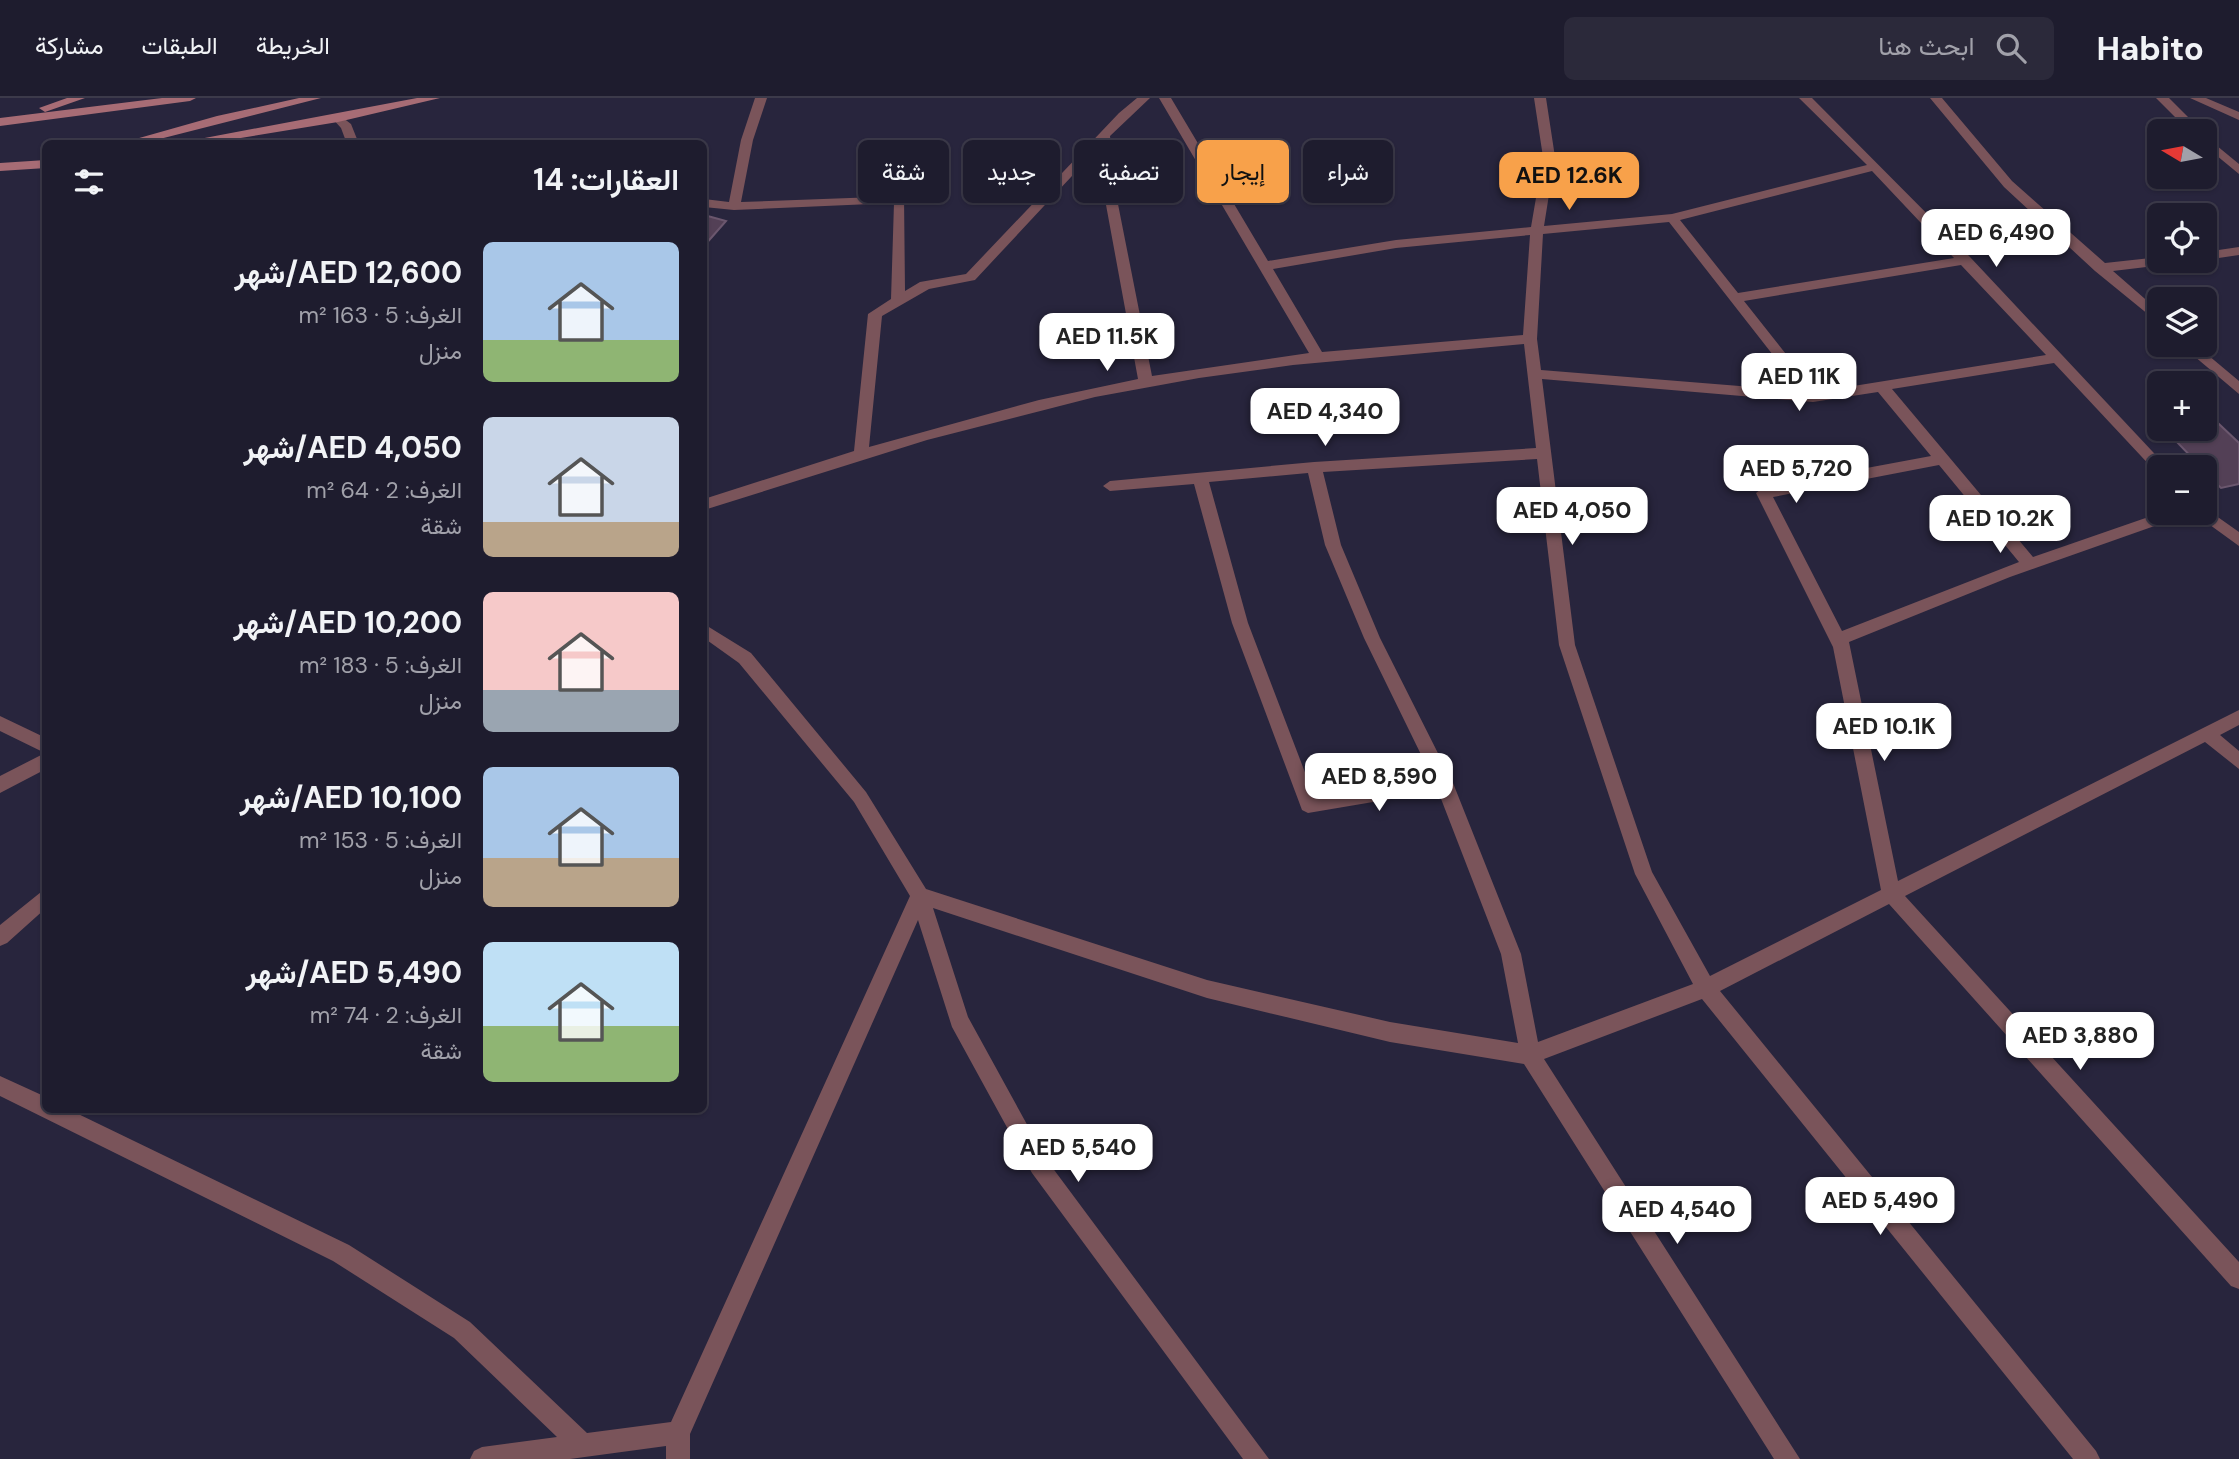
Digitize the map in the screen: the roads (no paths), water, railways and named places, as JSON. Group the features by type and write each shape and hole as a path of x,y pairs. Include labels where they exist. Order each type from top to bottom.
{"main road":[{"path":"0,122 79,98"},
{"path":"0,122 191,98"},
{"path":"139,140 221,118 315,98"},
{"path":"203,140 338,118 434,98"},
{"path":"0,167 42,164"}],"street":[{"path":"734,206 747,140 761,98"},
{"path":"860,453 875,314 925,285 970,277 1104,135 1144,98"},
{"path":"1165,98 1317,355"},
{"path":"1540,98 1549,157 1537,232 1530,339 1567,645 1644,874 1706,988 2088,1459"},
{"path":"1805,98 1965,260 2149,455"},
{"path":"1936,98 2008,184 2147,309"},
{"path":"2162,98 2184,119"},
{"path":"2196,98 2239,116"},
{"path":"338,118 347,127 352,140"},
{"path":"1104,135 1110,194 1146,382"},
{"path":"2217,151 2239,170"},
{"path":"1265,266 1396,244 1672,218 1875,167"},
{"path":"707,203 734,206 900,199 898,300"},
{"path":"1672,218 1814,397"},
{"path":"2217,254 2239,251"},
{"path":"1734,298 1965,260"},
{"path":"2101,268 2147,263"},
{"path":"707,504 860,453 1146,382 1317,355 1530,339"},
{"path":"2202,357 2239,389"},
{"path":"1536,374 1814,397 2058,358"},
{"path":"1881,386 2030,564"},
{"path":"1110,486 1314,467 1544,453"},
{"path":"1841,646 1764,493 1942,459"},
{"path":"1314,467 1333,545 1372,638 1444,783 1511,954 1530,1055 1788,1459"},
{"path":"1199,478 1240,623 1308,805 1444,783"},
{"path":"2147,523 2030,564 1840,639 1891,893 2239,1278"},
{"path":"2217,523 2239,540"},
{"path":"707,632 746,658 860,797 920,895 959,1020 1039,1166 1257,1459"},
{"path":"920,895 1207,989 1390,1032 1530,1055 1706,988 2239,717"},
{"path":"0,723 42,744"},
{"path":"2207,733 2239,762"},
{"path":"0,785 42,762"},
{"path":"678,1459 678,1433 920,895"},
{"path":"0,937 42,900"},
{"path":"0,1086 42,1107"},
{"path":"55,1113 341,1253 462,1330 583,1446"},
{"path":"482,1459 678,1433"}]}
